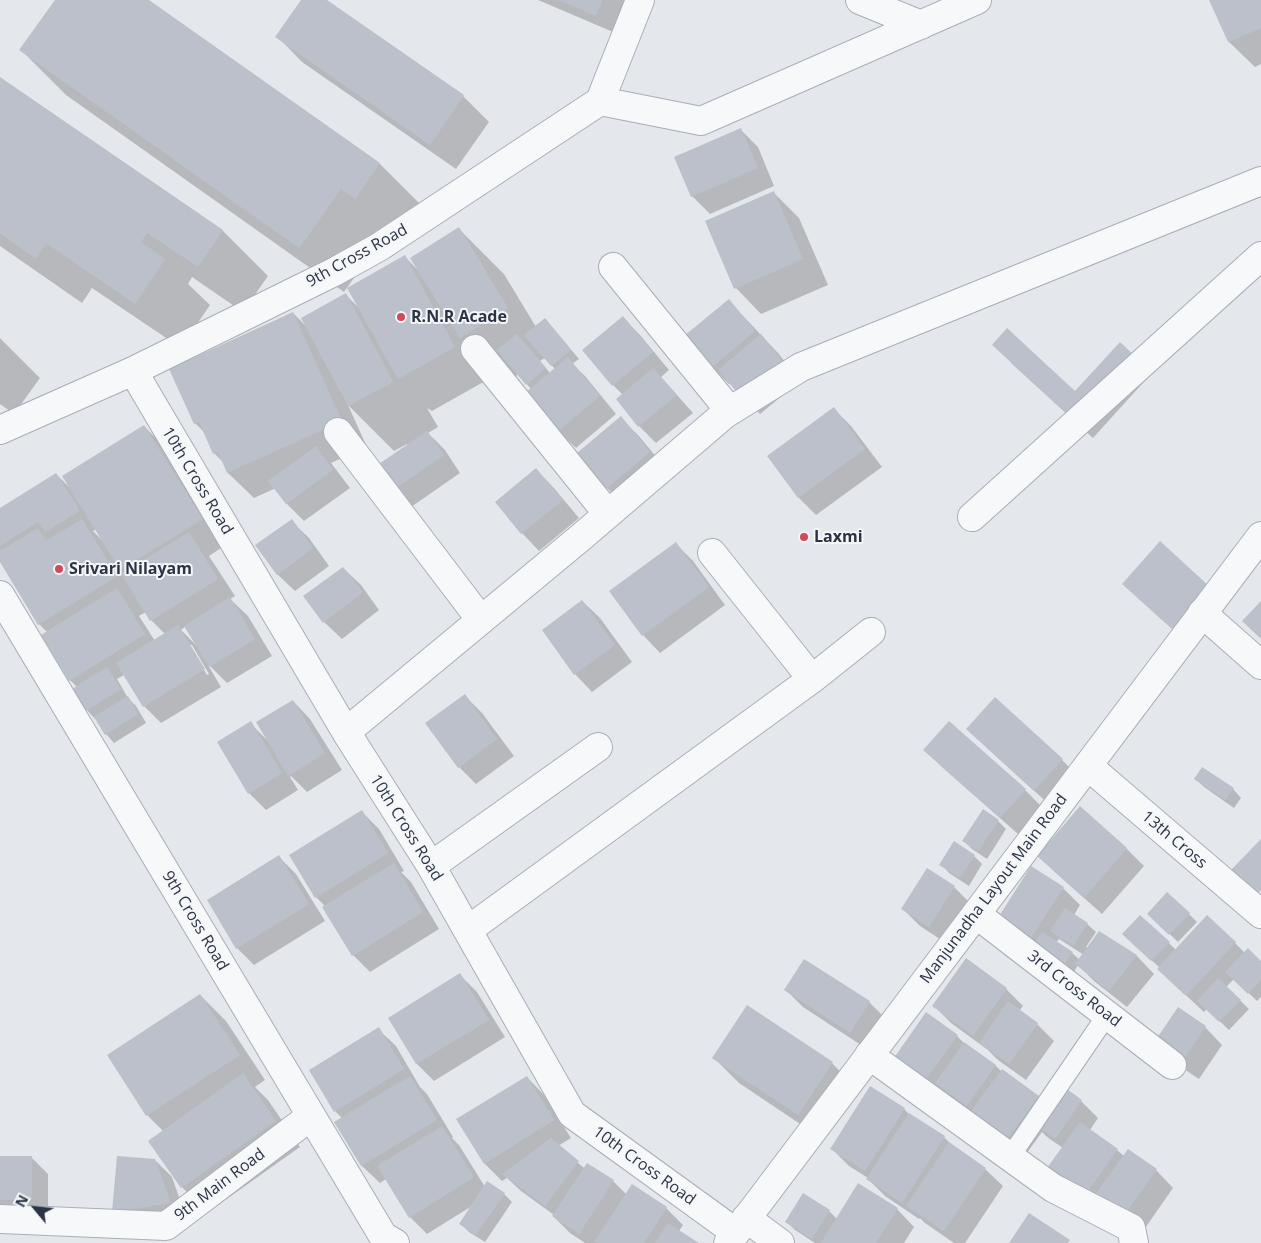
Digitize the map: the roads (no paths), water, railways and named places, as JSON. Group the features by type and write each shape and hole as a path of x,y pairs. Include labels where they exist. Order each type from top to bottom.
{"street":[{"path":"640,0 600,101 701,121 977,0"},
{"path":"860,0 921,24"},
{"name":"9th Cross Road","path":"0,430 133,371 334,272 379,247 600,101"},
{"path":"346,732 730,411 801,367 1261,181"},
{"path":"972,517 1261,256"},
{"path":"613,267 730,411"},
{"path":"475,349 608,514"},
{"name":"10th Cross Road","path":"133,371 346,732 431,866 572,1114 736,1231 780,1243"},
{"path":"338,432 481,620"},
{"name":"Manjunadha Layout Main Road","path":"736,1231 1261,536"},
{"path":"712,553 812,679"},
{"name":"9th Cross Road","path":"0,595 385,1241"},
{"path":"1202,614 1261,665"},
{"path":"468,930 812,679 871,632"},
{"path":"431,866 598,747"},
{"name":"13th Cross","path":"1088,766 1261,914"},
{"name":"3rd Cross Road","path":"976,914 1172,1065"},
{"path":"869,1055 1052,1188 1131,1228 1134,1243"},
{"name":"9th Main Road","path":"0,1219 166,1226 311,1116"}],"lane":[{"path":"1010,1157 1107,1015"}],"place":[{"name":"R.N.R Acade","path":"401,317"},
{"name":"Laxmi","path":"804,537"},
{"name":"Srivari Nilayam","path":"59,569"}]}
